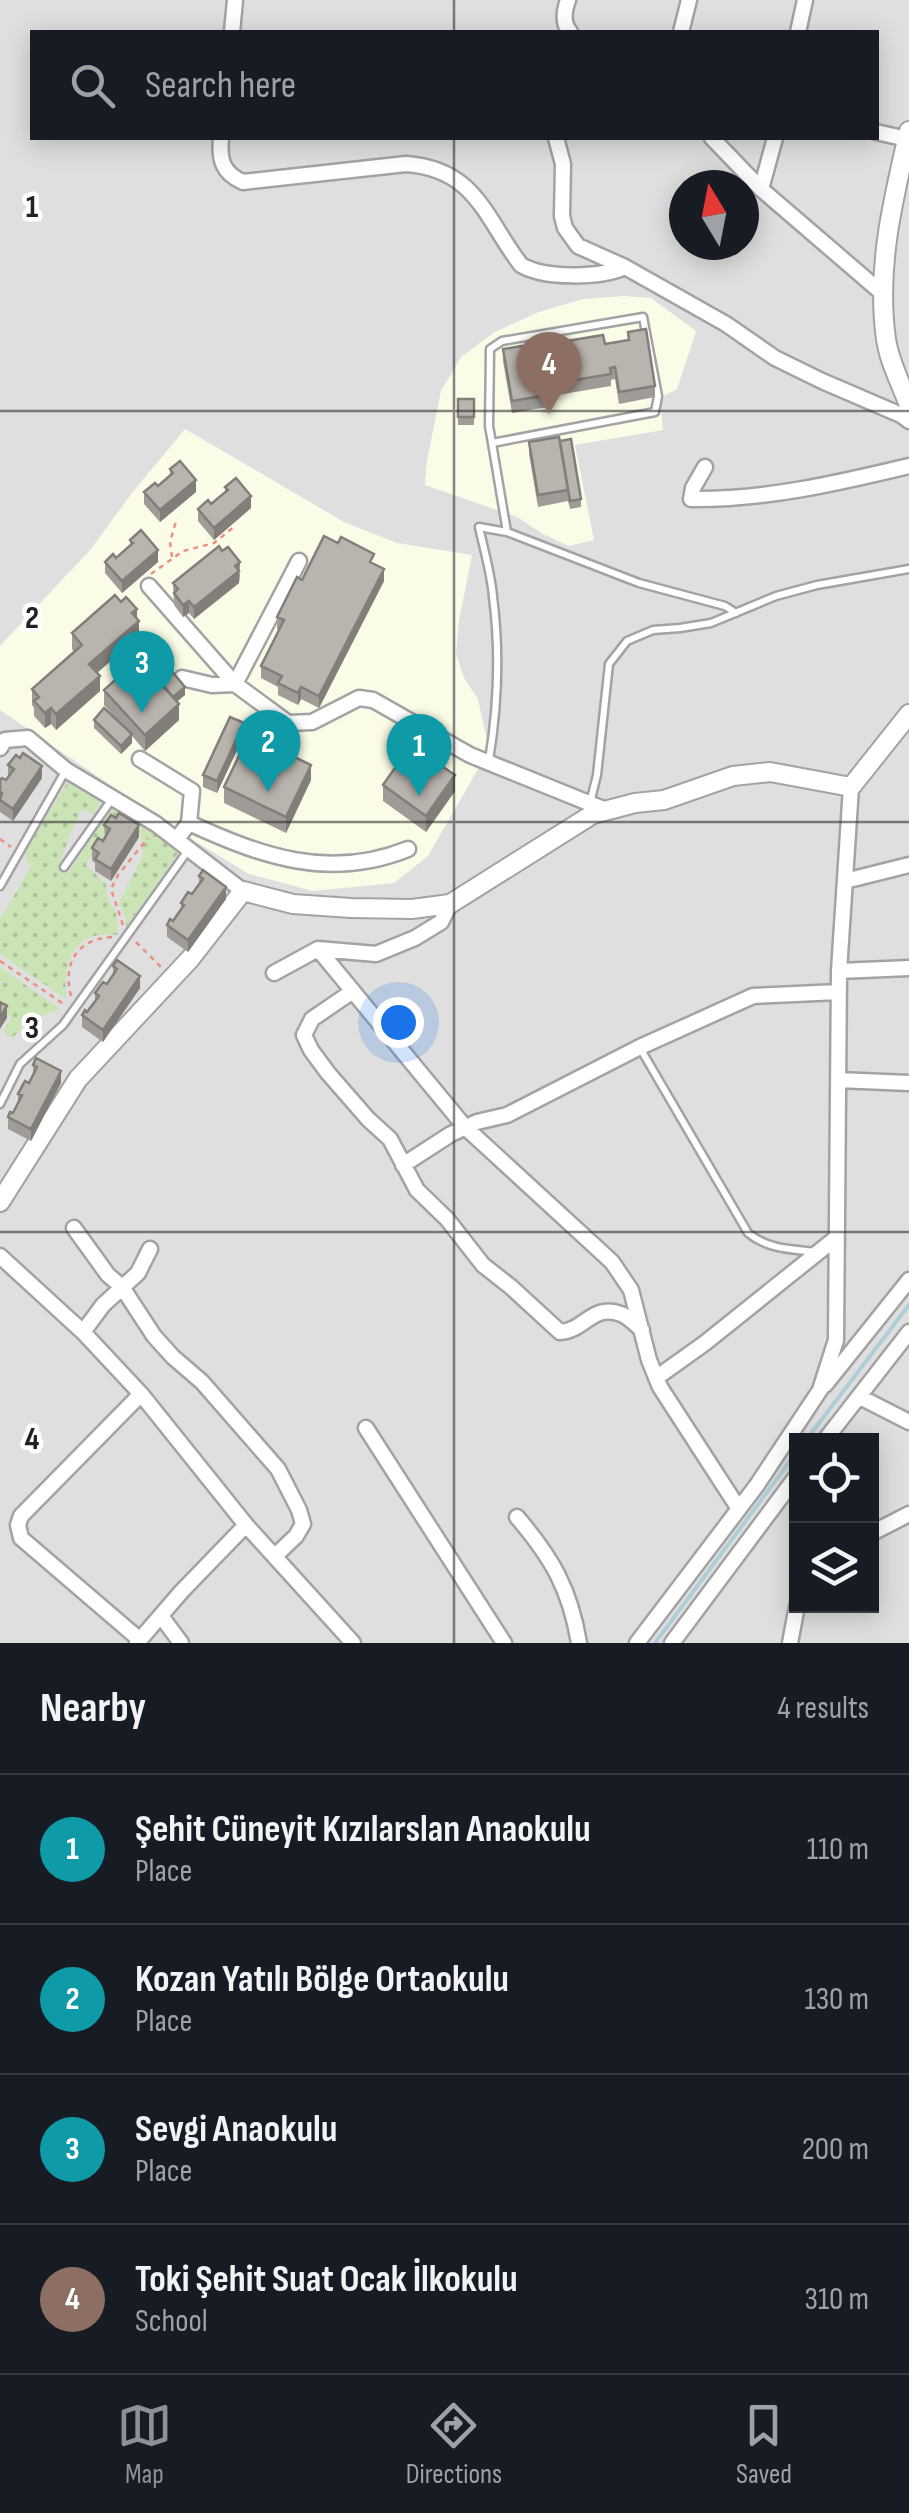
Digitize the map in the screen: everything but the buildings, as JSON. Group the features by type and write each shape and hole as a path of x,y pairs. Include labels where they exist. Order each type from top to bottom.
{"street":[{"path":"232,30 235,0"},
{"path":"568,0 564,16 568,30"},
{"path":"681,30 689,0"},
{"path":"798,30 806,0"},
{"path":"879,132 908,135 888,222 882,293 886,343 909,405"},
{"path":"221,140 221,163 227,173 243,182 424,165 444,172 472,192 521,266 534,272 602,274 625,267"},
{"path":"556,140 562,164 562,216 578,246 625,267 726,324 775,358 909,421"},
{"path":"714,140 761,189 882,293"},
{"path":"761,189 775,140"},
{"path":"705,467 693,488 692,499 825,486 909,466"},
{"path":"235,684 299,561"},
{"path":"149,586 235,684 288,723 312,722 359,698 374,700 440,739 598,807 664,800 733,776 770,772 852,787"},
{"path":"182,678 212,685 235,684"},
{"path":"798,1433 820,1390 836,1340 839,972 852,787 909,714"},
{"path":"0,748 5,740 28,738 66,770 162,828 243,890 312,906 412,909 450,904 593,814 598,807"},
{"path":"140,760 192,791 183,844"},
{"path":"188,822 245,848 304,862 352,863 408,850"},
{"path":"845,881 909,865"},
{"path":"0,1202 78,1079 172,979 243,890"},
{"path":"274,973 318,949 376,954 416,938 441,922 450,904"},
{"path":"318,949 465,1128 612,1262 631,1290 660,1388 739,1509"},
{"path":"839,972 909,968"},
{"path":"353,991 312,1019 304,1034 328,1073 390,1139 417,1190 447,1218 483,1265 560,1332 570,1332 596,1312 621,1314 642,1330"},
{"path":"403,1165 477,1122 507,1116 640,1047 753,996 839,992"},
{"path":"838,1080 909,1084"},
{"path":"74,1228 108,1276 122,1286 154,1336 202,1382 278,1469 303,1524 275,1556"},
{"path":"656,1378 706,1343 836,1238"},
{"path":"83,1332 102,1305 138,1273 150,1249"},
{"path":"0,1256 83,1332 141,1394 246,1525 354,1643"},
{"path":"820,1390 909,1280"},
{"path":"831,1433 909,1332"},
{"path":"141,1394 21,1516 21,1538 138,1641 246,1525"},
{"path":"860,1396 909,1422"},
{"path":"366,1428 504,1643"},
{"path":"637,1643 789,1445"},
{"path":"672,1643 789,1486"},
{"path":"879,1529 909,1514"},
{"path":"516,1517 555,1567 580,1643"},
{"path":"790,1643 796,1613"},
{"path":"161,1616 182,1643"}],"lane":[{"path":"492,443 655,412 658,396 643,317 502,341 490,349 489,426 506,532"},
{"path":"489,762 496,715 496,631 480,528 506,532 639,583 725,606 736,613"},
{"path":"598,807 597,775 609,664 627,641 644,632 698,626 817,585 909,569"},
{"path":"0,886 66,770"},
{"path":"64,866 112,798"},
{"path":"0,1104 20,1064 73,1011 183,844"},
{"path":"640,1047 748,1233 772,1247 819,1252"}],"path":[{"path":"172,558 170,542 178,518"},
{"path":"149,586 149,575 172,558 214,543 235,526"},
{"path":"124,939 122,918 111,889 144,840 162,828"},
{"path":"0,840 20,852"},
{"path":"0,962 73,1011"}],"shaded area":[{"path":"0,0 909,0 909,1643 0,1643"},
{"path":"651,298 696,331 677,389 660,398 663,430 575,445 594,540 569,546 517,517 425,485 441,391 461,357 495,332 539,312 583,299"},
{"path":"185,429 344,522 397,543 472,555 456,653 464,678 478,699 489,750 428,856 394,883 313,891 249,874 175,829 0,710 0,646 91,549"}],"green space":[{"path":"70,778 100,801 94,814 82,809 59,868 69,872 112,808 163,834 179,852 126,927 119,903 143,856 141,834 114,819 86,865 106,884 107,897 116,912 118,935 90,937 74,951 67,973 66,999 0,954 0,919 31,867 24,854"},
{"path":"0,967 60,1009 31,1020 12,1038 3,1032 11,1018 0,1008"}],"waterway":[{"path":"811,1433 909,1305"},
{"path":"655,1643 789,1462"}],"place":[{"name":"Toki Şehit Suat Ocak İlkokulu","path":"549,414"},
{"name":"Sevgi Anaokulu","path":"142,713"},
{"name":"Kozan Yatılı Bölge Ortaokulu","path":"268,792"},
{"name":"Şehit Cüneyit Kızılarslan Anaokulu","path":"419,796"}]}
